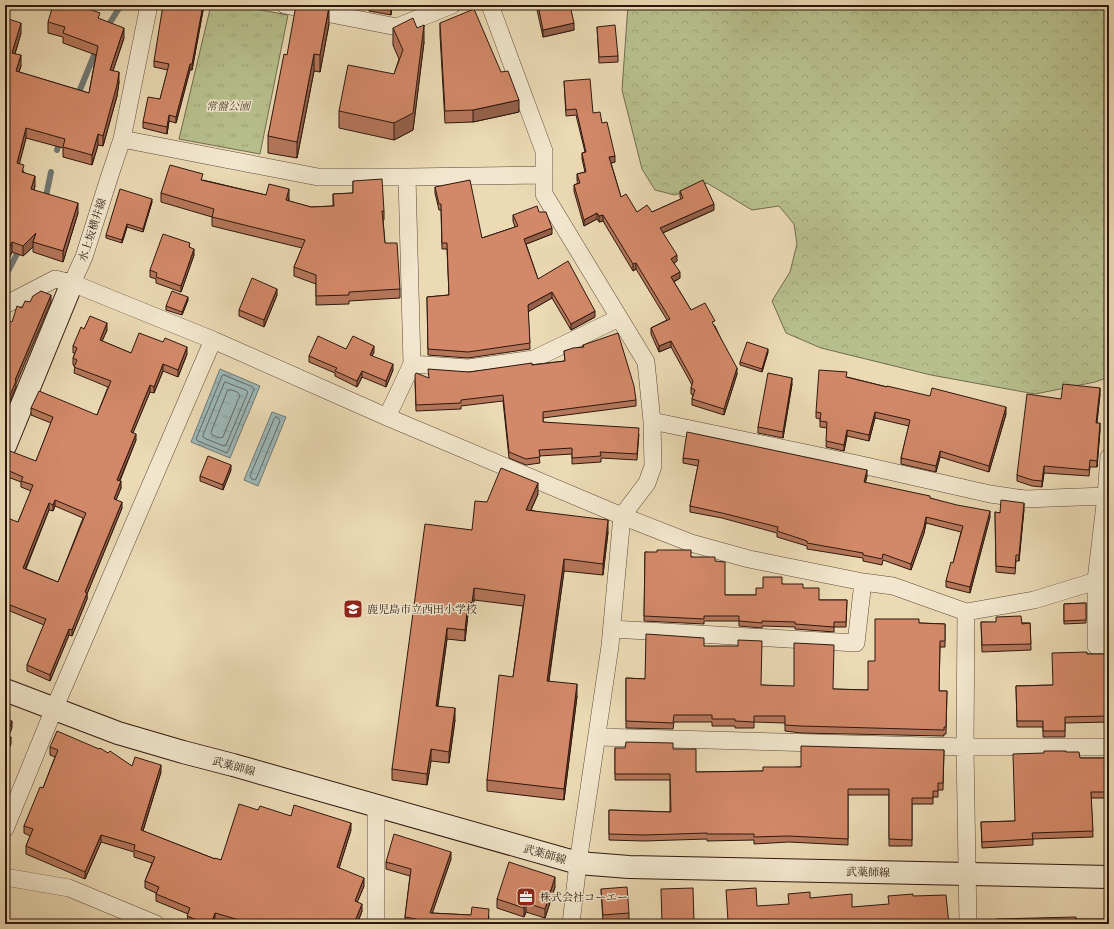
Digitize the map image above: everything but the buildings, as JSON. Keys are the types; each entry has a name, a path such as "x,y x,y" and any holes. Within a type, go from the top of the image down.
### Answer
{"street":[{"name":"水上坂横井線","path":"5,446 84,257 108,178 122,139 149,5"},
{"path":"285,5 397,27 452,5"},
{"path":"490,5 544,151 544,194 646,362 652,421 653,466 647,483 622,516 612,629 578,863 571,924"},
{"path":"122,139 318,177 544,175"},
{"path":"387,417 412,364 407,177"},
{"path":"5,304 55,279 72,284 213,340 387,417 622,516 691,543 749,559 863,582 892,586 966,612 1034,600 1103,579"},
{"path":"412,364 468,368 534,359 619,318"},
{"path":"5,829 54,709 213,340"},
{"path":"652,421 990,494 1025,499 1106,496"},
{"path":"1109,457 1103,579 1096,646 1109,646"},
{"path":"612,629 856,643 863,582"},
{"path":"966,612 965,747 968,924"},
{"name":"武薬師線","path":"5,690 118,733 578,863 629,867 1109,876"},
{"path":"597,737 965,747 1109,747"},
{"path":"376,807 376,924"},
{"path":"5,877 69,888 156,924"}],"green space":[{"name":"常盤公園","path":"211,5 234,5 288,15 260,154 179,139"},
{"path":"628,5 1109,5 1109,377 1095,382 1035,394 931,375 821,348 786,333 772,301 790,272 797,244 794,224 779,206 752,210 707,183 675,195 655,190 642,169 622,90"}],"water":[{"path":"220,369 260,386 230,458 191,442"},
{"path":"272,412 286,417 258,486 244,480"}],"waterway":[{"path":"106,29 121,5"},
{"path":"77,97 97,48"},
{"path":"57,150 60,139"},
{"path":"45,201 51,172"},
{"path":"7,273 20,248"}],"place":[{"name":"鹿児島市立西田小学校","path":"353,609"},
{"name":"株式会社コーエー","path":"526,897"}]}
